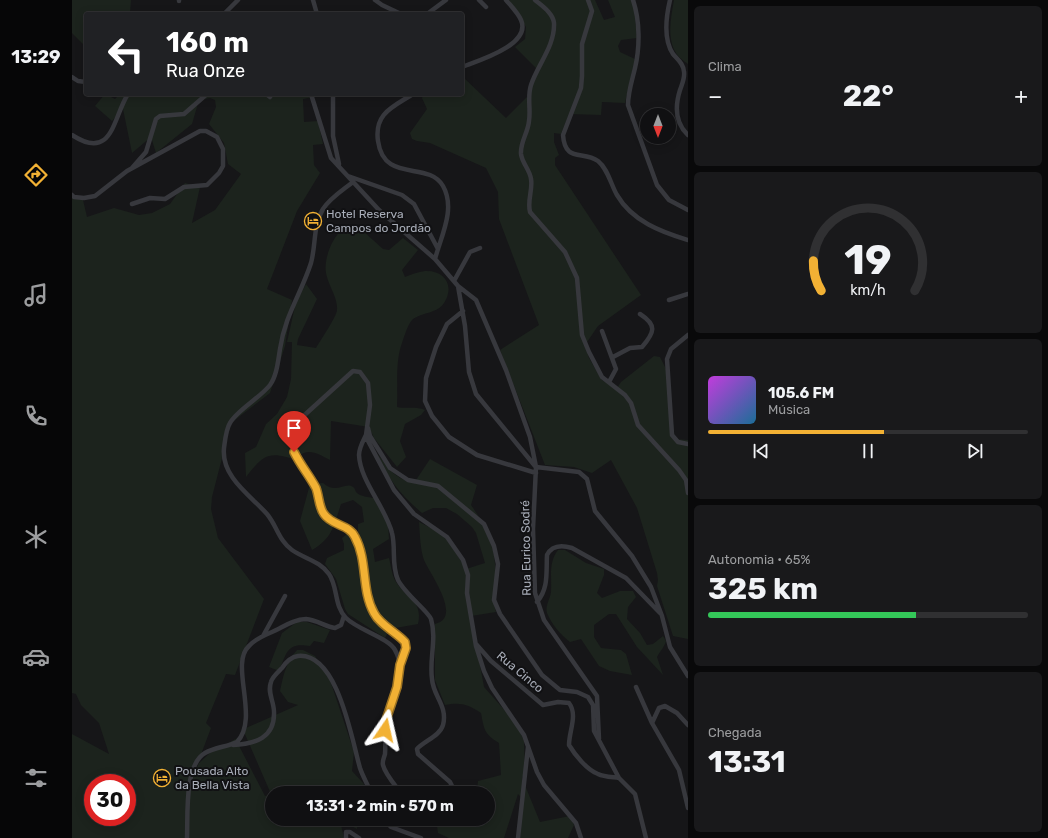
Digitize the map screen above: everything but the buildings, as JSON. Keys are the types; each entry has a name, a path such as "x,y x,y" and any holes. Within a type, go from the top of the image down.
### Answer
{"street":[{"path":"226,12 238,0"},
{"path":"313,0 316,12"},
{"path":"375,0 382,6 396,12"},
{"path":"430,12 446,0"},
{"path":"479,0 486,7"},
{"path":"464,66 505,50 517,39 521,30 522,21 506,0"},
{"path":"535,0 549,12 553,17 554,23 552,43 544,55 531,86 529,122 521,144 521,156 532,181 528,204 530,212 565,252 577,278 582,335 602,377 625,395 630,402 638,425 679,470 686,480 688,493"},
{"path":"588,0 592,12 582,44 582,76 580,88 563,135 567,150 574,154 597,160 603,167 618,197 638,218 662,231 688,240"},
{"path":"633,0 637,16 638,52 628,96 628,105 657,185 670,200 688,210"},
{"path":"670,0 668,9 667,42 682,64 684,72 677,101 676,113 683,130 688,135"},
{"path":"72,77 84,82"},
{"path":"72,135 83,142 93,144 103,140 113,130 123,101 127,96"},
{"path":"127,172 146,152 156,119 160,116 184,114 205,96"},
{"path":"312,96 331,158 379,210 435,259 458,286 466,326 469,372 476,394 536,470"},
{"path":"333,96 333,136 338,164"},
{"path":"410,96 381,117 377,132 379,146 384,158 390,165 434,176 442,185 446,196 448,218 435,259"},
{"path":"72,195 74,197 84,198 95,196 127,172 200,131 206,131 217,137 223,149 223,166 208,185 184,187 165,199 150,198 132,204"},
{"path":"348,176 402,195 414,204 438,249"},
{"path":"353,182 322,210 317,224 310,265 288,315 282,334 274,378 265,391 230,422 224,449 230,471 236,482 252,501 267,514 286,544 293,550 316,562 330,575 338,603 344,616 362,630 390,644 395,650 400,665"},
{"path":"454,281 470,252 480,248"},
{"name":"Rua Eurico Sodré","path":"458,286 476,300 506,370 530,437 536,470 533,529 535,594 537,602 544,620 597,696 599,742 620,778 635,794 646,838"},
{"path":"669,300 688,294"},
{"path":"462,311 447,324 436,347 426,378 425,402 432,416 449,437 477,456 536,470 579,472 587,479 595,511 632,556 651,586 662,616 670,647 688,676"},
{"path":"613,358 630,348 642,346 651,336 651,324 640,314"},
{"path":"602,331 613,358 616,371 609,382"},
{"path":"688,335 671,349 667,359 672,435 678,442 688,444"},
{"path":"396,786 382,762 385,756 387,717 395,694 400,665 406,648 405,642 375,615 368,600 364,568 355,536 350,529 330,520 323,514 315,487 301,467 294,452 293,434 298,421 353,371 360,372 368,383 370,405 368,428 359,456 365,475 391,526 394,539 394,570 408,596 430,617 434,632 432,680 443,707 443,726 439,733 417,749 418,754 450,782 452,786"},
{"path":"368,428 370,436 390,468 408,480 438,486 484,524 494,546 498,564 494,600 500,614 542,675 560,690 577,692 588,697 593,705 594,731 599,742"},
{"path":"366,435 394,490 414,514 447,536 463,560 468,575 467,594 476,644 484,671 515,720 528,745 536,772 544,785 572,818 581,838"},
{"path":"537,602 542,596 546,585 547,555 550,550 555,547 564,546 572,548 626,578 662,616"},
{"path":"262,637 285,596"},
{"path":"187,838 189,788 195,764 207,752 237,742 246,729 243,660 248,646 262,637 300,620 307,619 338,628 341,625 344,616"},
{"name":"Rua Cinco","path":"476,644 491,661 543,705 558,702 569,703 573,708 574,717 569,745 572,751 593,772 599,775 620,778"},
{"path":"228,746 254,743 265,736 272,724 274,712 269,692 272,679 288,660 297,656 305,656 314,660 324,669 336,686 347,715 361,771 368,786"},
{"path":"636,687 652,724 670,752 679,770 688,808"},
{"path":"652,724 659,708 665,706 677,713 688,725"},
{"path":"518,838 528,745"},
{"path":"390,826 421,838"},
{"path":"346,838 346,832 350,832 359,838"}],"shaded area":[{"path":"72,0 131,0 130,12 84,12 84,45 72,33"},
{"path":"509,0 595,0 604,20 615,17 608,0 632,0 634,6 637,38 621,40 618,46 620,52 635,59 625,103 602,102 601,115 569,114 561,134 554,133 554,142 559,155 555,158 555,165 641,295 598,326 585,345 589,358 602,380 617,388 621,382 654,356 660,357 666,369 675,439 688,440 688,639 673,636 657,586 657,573 637,508 611,460 592,473 574,467 545,465 500,350 539,325 499,219 498,192 486,168 430,143 412,139 410,133 427,109 422,98 423,96 464,96 464,78 506,118 527,97 537,69 515,47 525,39 526,27"},
{"path":"674,0 688,0 688,64 675,52 670,35"},
{"path":"103,96 109,96 115,99 118,96 319,96 303,99 304,122 318,121 323,144 313,145 314,165 320,173 297,211 267,289 292,300 285,346 270,393 231,423 212,497 211,509 218,538 264,599 235,675 226,674 206,723 211,728 191,781 199,763 210,753 241,736 237,742 265,796 265,826 341,826 344,838 72,838 72,734 109,754 99,723 81,705 76,694 72,693 72,197 83,200 87,217 114,208 139,215 152,213 170,204 185,183 200,187 192,223 215,210 241,174 228,164 224,143 209,124 216,107 215,100 210,98 199,100 192,124 156,153 151,137 132,153 123,109 112,121 95,106"},
{"path":"343,229 363,231 383,249 389,250 403,238 418,250 402,270 405,277 420,272 432,271 443,276 446,280 448,291 444,303 441,307 412,320 405,334 398,358 397,407 418,408 425,410 421,415 405,424 400,441 406,457 397,467 374,438 369,427 331,421 330,460 314,452 306,452 301,454 297,457 299,461 281,456 268,456 258,463 246,477 245,453 256,447 266,424 277,414 287,397 291,379 292,342 287,342 296,302 306,284 317,299 298,339 297,345 316,348 336,313 337,306 327,277 326,265 331,244"},
{"path":"378,454 393,473 402,479 414,483 430,459 477,485 471,505 484,525 493,548 495,571 494,605 496,612 471,616 484,687 517,724 524,741 525,772 522,778 540,822 570,816 574,825 568,838 520,838 523,799 518,794 504,838 449,838 438,833 437,826 495,826 495,786 478,786 478,781 501,775 499,743 490,737 486,731 481,713 464,704 445,705 435,680 435,624 443,620 446,613 445,605 438,585 424,560 419,522 445,535 466,569 485,563 476,533 472,527 457,514 446,508 433,508 422,513 396,486"},
{"path":"323,483 332,488 347,486 354,487 356,492 360,495 374,498 388,524 389,539 373,549 375,562 389,558 396,582 416,605 419,616 418,624 390,629 385,638 348,614 345,609 336,579 325,564 327,558 344,550 342,538 347,534 358,532 358,524 364,522 362,507 353,500 341,504 329,536 312,550 300,521 310,484"},
{"path":"558,550 565,550 586,563 604,569 604,575 597,593 602,598 620,591 633,591 636,597 628,607 627,619 640,633 647,645 653,644 663,636 666,641 657,657 663,675 637,647 616,614 609,614 594,625 594,637 601,648 621,650 626,654 632,675 610,671 599,666 581,639 570,642 557,629 547,613 547,605 551,592 551,570 553,560"},
{"path":"297,622 307,622 330,630 324,643 314,641 310,646 302,645 292,647 286,654 279,671 269,667 282,633"},
{"path":"297,650 303,650 315,656 330,680 354,752 352,771 364,784 363,786 268,786 244,732 246,728 298,705 288,702 280,691 290,659"}],"place":[{"name":"Hotel Reserva Campos do Jordão","path":"313,221"},
{"name":"Pousada Alto da Bella Vista","path":"162,778"}],"route":[{"path":"294,452 301,467 318,493 323,514 330,520 350,529 355,536 360,548 368,600 375,615 405,642 406,648 400,665 397,687 387,717 385,730"}]}
